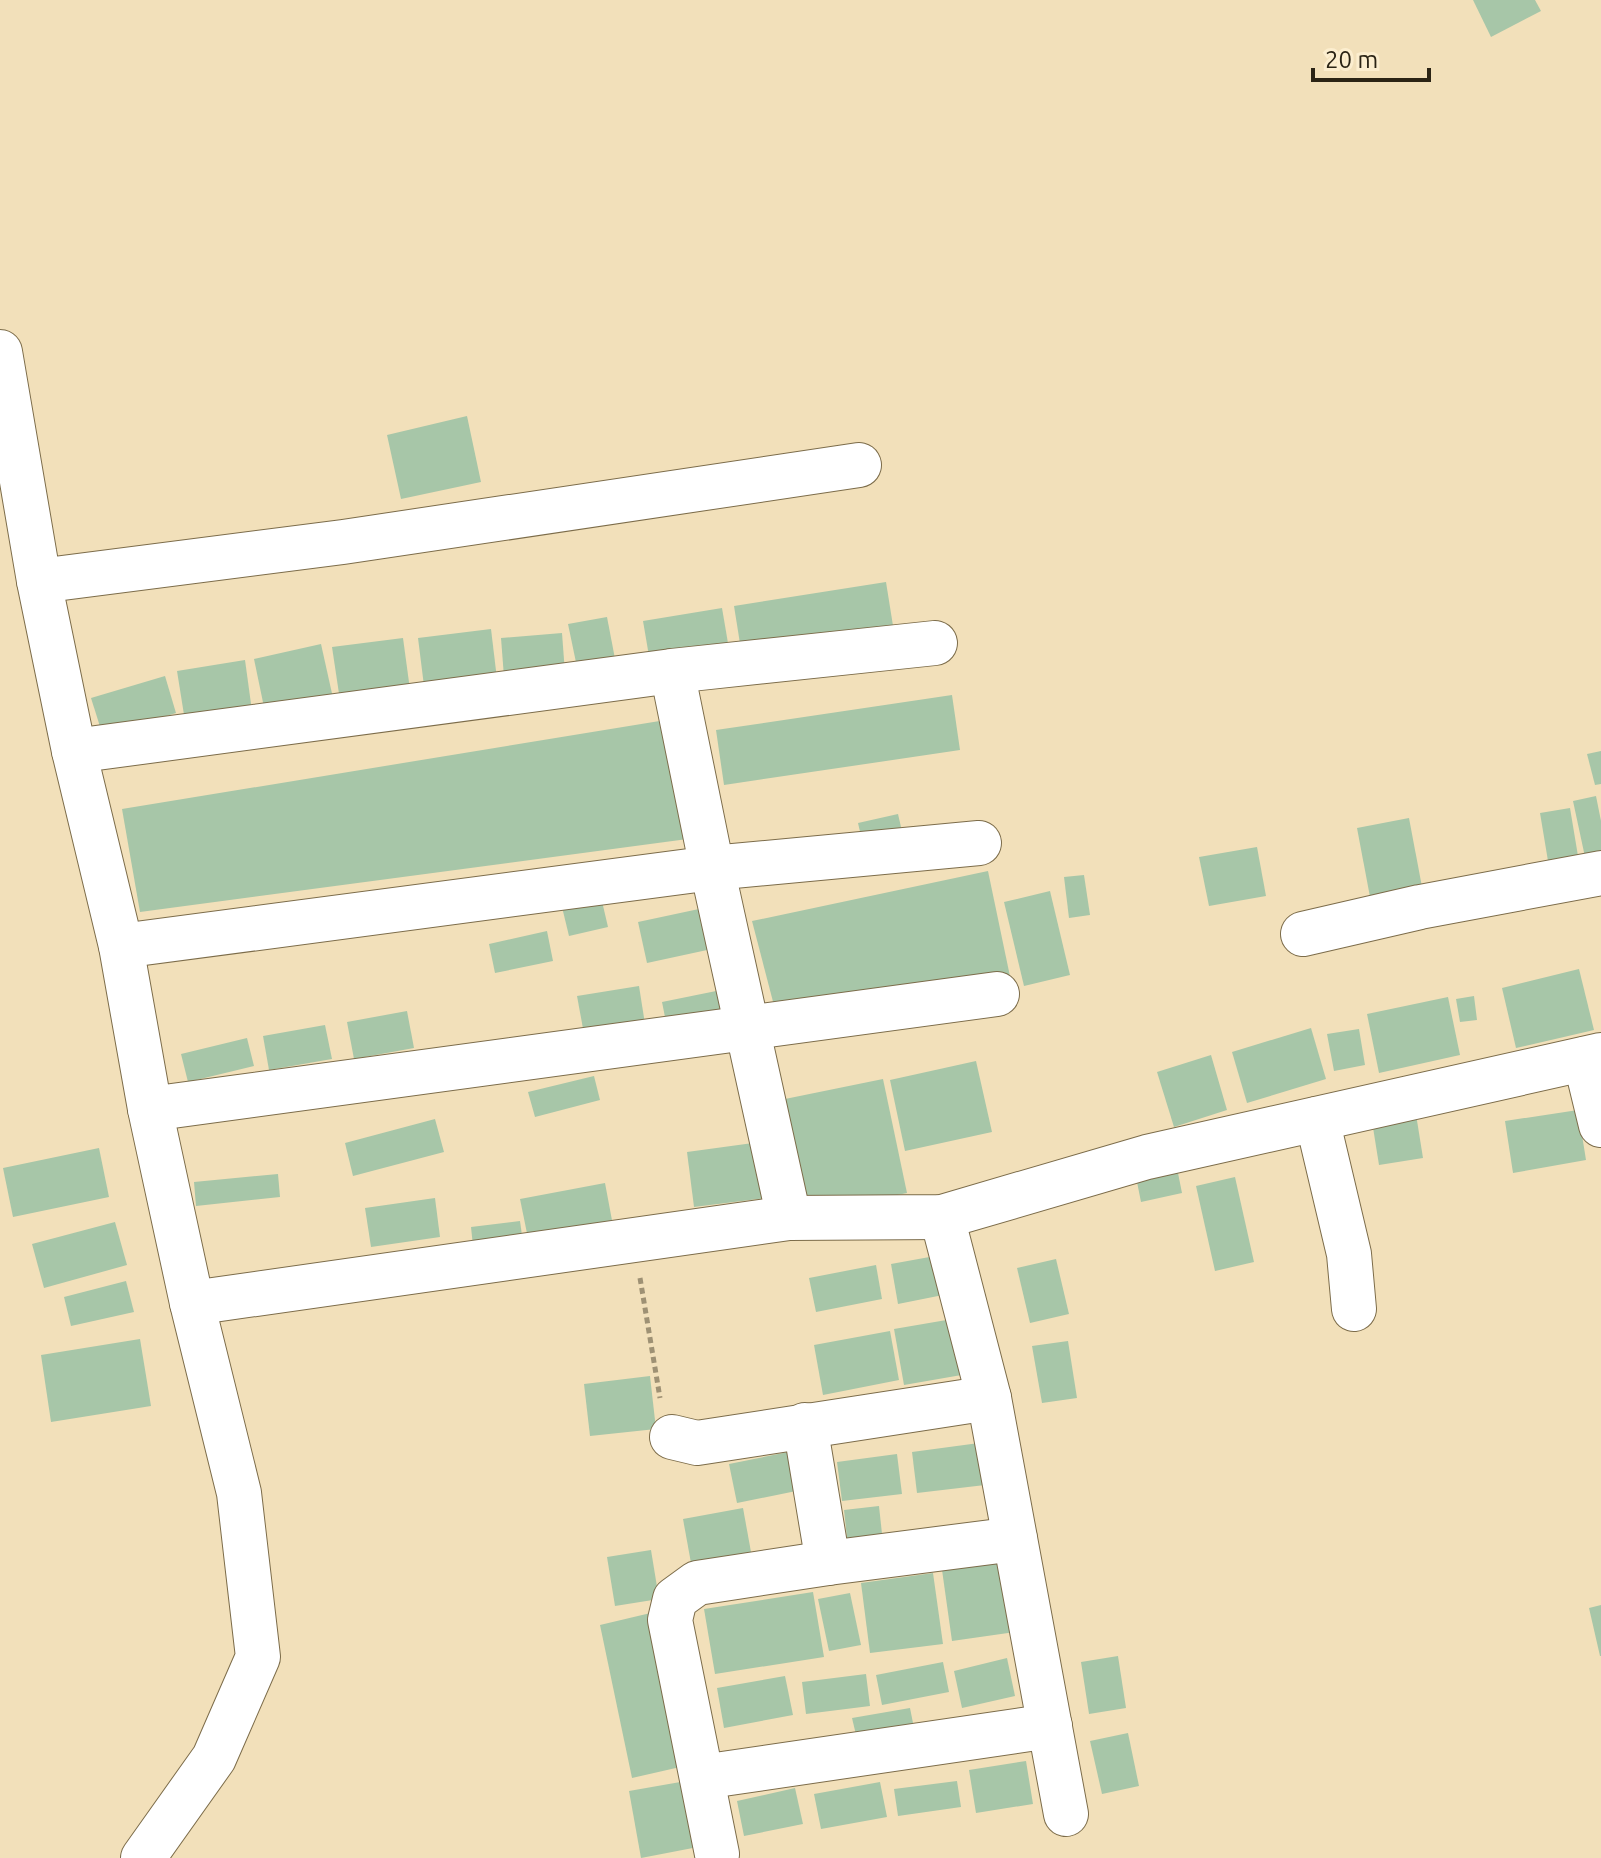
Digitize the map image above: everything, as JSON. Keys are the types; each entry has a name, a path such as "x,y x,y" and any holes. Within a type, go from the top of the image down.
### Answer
{"street":[{"path":"0,352 39,581 74,751 121,946 150,1109 192,1303 239,1493 258,1657 214,1758 143,1858"},
{"path":"39,581 343,542 859,465"},
{"path":"74,751 672,671 935,643"},
{"path":"672,671 789,1218"},
{"path":"121,946 712,868 979,843"},
{"path":"1303,934 1420,907 1601,873"},
{"path":"150,1109 997,994"},
{"path":"192,1303 789,1218 942,1217 1147,1157 1593,1057 1601,1125"},
{"path":"1317,1119 1349,1254 1354,1309"},
{"path":"942,1217 989,1398 1066,1814"},
{"path":"672,1437 697,1443 989,1398"},
{"path":"805,1425 828,1563"},
{"path":"717,1854 670,1620 675,1599 697,1583 1015,1539"},
{"path":"702,1777 1050,1726"}],"path":[{"path":"634,1240 661,1410 672,1437"}],"building":[{"path":"1473,0 1535,0 1541,11 1491,37"},
{"path":"467,416 481,482 401,499 387,435"},
{"path":"886,582 894,632 742,656 734,606"},
{"path":"722,608 729,649 650,662 643,621"},
{"path":"607,617 616,664 578,672 568,624"},
{"path":"491,629 497,679 424,686 418,638"},
{"path":"562,633 565,673 504,677 501,638"},
{"path":"403,638 411,697 341,707 332,647"},
{"path":"321,644 333,698 265,712 254,659"},
{"path":"245,660 252,711 185,721 177,671"},
{"path":"165,676 176,713 103,736 91,698"},
{"path":"952,695 960,750 724,785 716,730"},
{"path":"678,718 695,838 140,912 122,809"},
{"path":"1601,751 1601,784 1595,785 1587,754"},
{"path":"1596,796 1601,821 1601,868 1588,871 1573,801"},
{"path":"1570,808 1580,868 1550,873 1540,813"},
{"path":"898,814 904,840 864,849 858,823"},
{"path":"1409,818 1422,887 1370,897 1357,828"},
{"path":"1257,847 1266,896 1209,906 1199,857"},
{"path":"988,871 1012,986 777,1017 752,921"},
{"path":"1084,875 1090,915 1069,918 1064,877"},
{"path":"1050,891 1070,975 1024,986 1004,902"},
{"path":"601,897 608,927 569,936 562,907"},
{"path":"713,906 721,947 647,963 638,922"},
{"path":"547,931 553,961 495,973 489,944"},
{"path":"1579,969 1594,1030 1516,1048 1502,988"},
{"path":"639,986 645,1024 584,1034 577,996"},
{"path":"726,989 731,1009 666,1022 662,1002"},
{"path":"1474,996 1477,1020 1460,1022 1456,999"},
{"path":"1448,997 1460,1055 1379,1073 1367,1014"},
{"path":"407,1011 414,1048 354,1059 347,1022"},
{"path":"325,1025 332,1059 269,1070 263,1036"},
{"path":"1311,1028 1326,1079 1247,1103 1232,1052"},
{"path":"1359,1029 1365,1065 1334,1071 1327,1034"},
{"path":"247,1038 254,1066 188,1082 181,1054"},
{"path":"1211,1055 1227,1110 1174,1127 1157,1072"},
{"path":"976,1061 992,1132 905,1151 890,1080"},
{"path":"594,1076 600,1100 535,1117 528,1092"},
{"path":"883,1079 907,1193 809,1213 785,1099"},
{"path":"1415,1108 1423,1158 1379,1165 1371,1115"},
{"path":"1578,1110 1586,1160 1513,1173 1505,1121"},
{"path":"435,1119 444,1152 353,1176 345,1143"},
{"path":"767,1141 775,1197 694,1207 687,1152"},
{"path":"99,1148 109,1197 13,1217 3,1168"},
{"path":"1176,1163 1182,1193 1141,1202 1135,1172"},
{"path":"278,1174 280,1197 196,1206 194,1182"},
{"path":"1235,1177 1254,1262 1215,1271 1196,1186"},
{"path":"605,1183 614,1231 530,1248 520,1199"},
{"path":"435,1198 440,1237 371,1247 365,1208"},
{"path":"520,1221 524,1250 474,1256 471,1227"},
{"path":"115,1222 127,1265 44,1288 32,1244"},
{"path":"946,1254 953,1293 898,1304 891,1264"},
{"path":"1056,1259 1069,1314 1030,1323 1017,1268"},
{"path":"876,1265 882,1299 816,1312 809,1278"},
{"path":"126,1281 134,1312 71,1326 64,1297"},
{"path":"964,1317 973,1373 904,1385 894,1329"},
{"path":"890,1331 899,1380 823,1395 814,1345"},
{"path":"140,1339 151,1406 51,1422 41,1355"},
{"path":"1068,1341 1077,1398 1042,1403 1032,1346"},
{"path":"650,1376 656,1429 590,1436 584,1384"},
{"path":"979,1443 985,1485 917,1493 912,1452"},
{"path":"798,1450 806,1489 737,1503 729,1464"},
{"path":"897,1454 902,1494 842,1501 837,1462"},
{"path":"879,1506 883,1543 848,1547 844,1510"},
{"path":"743,1508 753,1563 693,1574 683,1519"},
{"path":"651,1550 659,1599 615,1606 607,1557"},
{"path":"1004,1561 1015,1632 952,1641 942,1570"},
{"path":"933,1573 943,1644 870,1653 861,1583"},
{"path":"813,1592 824,1657 715,1674 704,1609"},
{"path":"850,1593 861,1645 829,1651 818,1599"},
{"path":"1601,1605 1601,1656 1600,1656 1589,1608"},
{"path":"659,1611 689,1765 632,1778 600,1625"},
{"path":"1118,1656 1126,1708 1089,1714 1081,1662"},
{"path":"1007,1658 1015,1696 962,1708 954,1671"},
{"path":"943,1662 949,1692 882,1705 876,1675"},
{"path":"866,1674 870,1706 806,1714 802,1682"},
{"path":"785,1676 793,1715 724,1728 717,1688"},
{"path":"910,1708 914,1728 857,1739 852,1718"},
{"path":"1128,1733 1139,1786 1102,1794 1090,1741"},
{"path":"1026,1761 1033,1804 976,1813 969,1770"},
{"path":"686,1781 698,1847 641,1858 629,1791"},
{"path":"957,1781 961,1807 898,1816 894,1789"},
{"path":"880,1782 887,1817 821,1829 814,1794"},
{"path":"795,1788 803,1824 744,1836 737,1801"}]}
